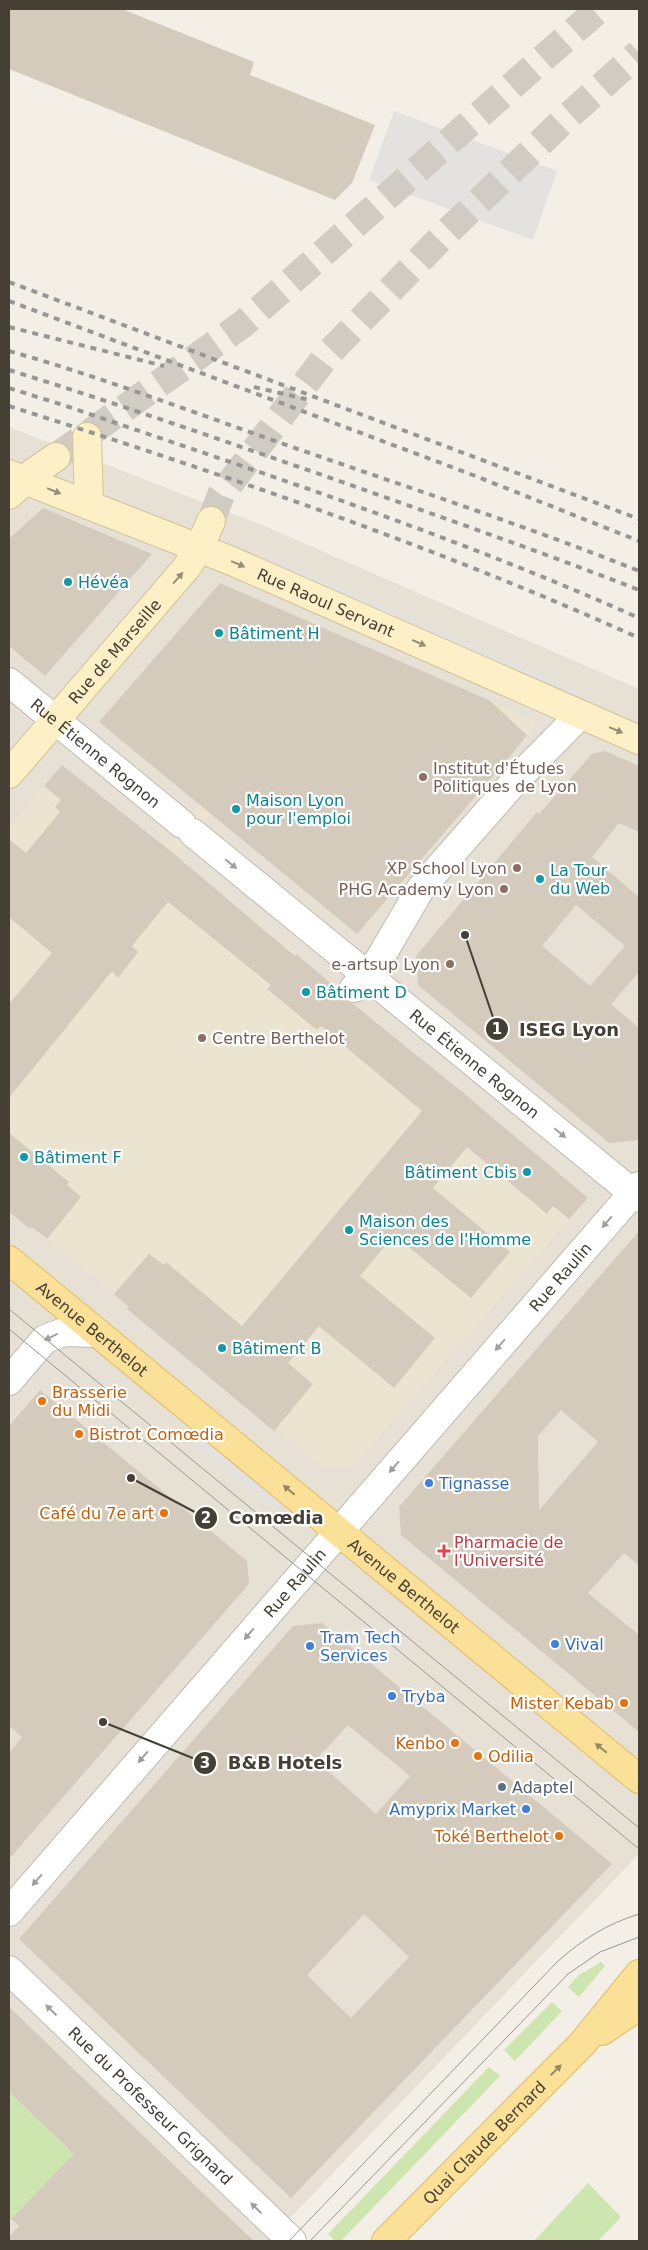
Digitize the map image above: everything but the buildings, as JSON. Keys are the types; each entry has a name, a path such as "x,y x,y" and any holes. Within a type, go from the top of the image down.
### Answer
{"main road":[{"name":"Avenue Berthelot","path":"9,1260 639,1779"},
{"name":"Quai Claude Bernard","path":"386,2241 582,2044 639,1974"},
{"name":"Quai Claude Bernard","path":"582,2044 639,2006"}],"street":[{"path":"87,437 89,505"},
{"path":"14,483 56,457"},
{"name":"Rue Raoul Servant","path":"14,483 89,505 234,562 639,740"},
{"name":"Rue de Marseille","path":"9,774 186,568 199,548 211,521"},
{"name":"Rue Étienne Rognon","path":"9,682 188,829 359,982 637,1192"},
{"path":"359,982 379,960 421,888 515,781 580,715"},
{"name":"Rue Raulin","path":"9,1912 340,1533 376,1488 637,1192"},
{"path":"9,1381 45,1339 64,1332 98,1333"},
{"name":"Rue du Professeur Grignard","path":"9,1970 292,2241"}],"shaded area":[{"path":"394,111 557,171 533,240 369,180"},
{"path":"9,427 262,525 639,689 639,1854 268,2241 9,2241"},
{"path":"280,561 579,692 575,702 276,571"},
{"name":"Centre Berthelot","path":"220,583 538,722 440,838 211,814 175,854 588,1198 353,1466 325,1468 277,1429 275,1431 127,1309 129,1306 33,1227 30,1229 9,1212 9,827 62,765 164,845 199,804 99,722"},
{"path":"198,1434 282,1503 276,1511 192,1441"}],"green space":[{"path":"601,1962 605,1966 579,1997 568,1987 579,1975"},
{"path":"552,2002 562,2011 515,2061 504,2050"},
{"path":"489,2067 500,2076 341,2241 335,2241 328,2234"},
{"path":"9,2092 74,2154 9,2221"},
{"path":"588,2183 621,2217 598,2241 534,2241"}],"tunnel":[{"path":"56,457 243,324 599,9"},
{"path":"211,521 221,495 327,355 443,236 564,120 639,53"}],"tram line":[{"path":"9,1309 639,1828"},
{"path":"9,1329 639,1849"},
{"path":"289,2241 558,1961 596,1933 616,1922 639,1914"},
{"path":"310,2241 568,1974 600,1952 639,1937"}],"railway":[{"path":"9,282 639,519"},
{"path":"9,301 473,475 639,541"},
{"path":"9,327 164,366"},
{"path":"9,351 152,397 511,523 639,571"},
{"path":"9,370 345,483 639,590"},
{"path":"254,387 310,400"},
{"path":"9,388 283,480 427,532 498,559 639,618"},
{"path":"9,406 248,485 406,542 562,604 639,638"}],"place":[{"name":"Hévéa","path":"68,582"},
{"name":"Bâtiment H","path":"219,633"},
{"name":"Institut d'Études Politiques de Lyon","path":"423,777"},
{"name":"Maison Lyon pour l'emploi","path":"236,809"},
{"name":"XP School Lyon","path":"517,868"},
{"name":"La Tour du Web","path":"540,879"},
{"name":"PHG Academy Lyon","path":"504,889"},
{"name":"ISEG Lyon","path":"465,935"},
{"name":"e-artsup Lyon","path":"450,964"},
{"name":"Bâtiment D","path":"306,992"},
{"name":"Centre Berthelot","path":"202,1038"},
{"name":"Bâtiment F","path":"24,1157"},
{"name":"Bâtiment Cbis","path":"527,1172"},
{"name":"Maison des Sciences de l'Homme","path":"349,1230"},
{"name":"Bâtiment B","path":"222,1348"},
{"name":"Brasserie du Midi","path":"42,1401"},
{"name":"Bistrot Comœdia","path":"79,1434"},
{"name":"Comœdia","path":"131,1478"},
{"name":"Tignasse","path":"429,1483"},
{"name":"Café du 7e art","path":"164,1513"},
{"name":"Pharmacie de l'Université","path":"444,1551"},
{"name":"Vival","path":"555,1644"},
{"name":"Tram Tech Services","path":"310,1646"},
{"name":"Tryba","path":"392,1696"},
{"name":"Mister Kebab","path":"624,1703"},
{"name":"B&B Hotels","path":"103,1722"},
{"name":"Kenbo","path":"455,1743"},
{"name":"Odilia","path":"478,1756"},
{"name":"Adaptel","path":"502,1787"},
{"name":"Amyprix Market","path":"526,1809"},
{"name":"Toké Berthelot","path":"559,1836"}]}
